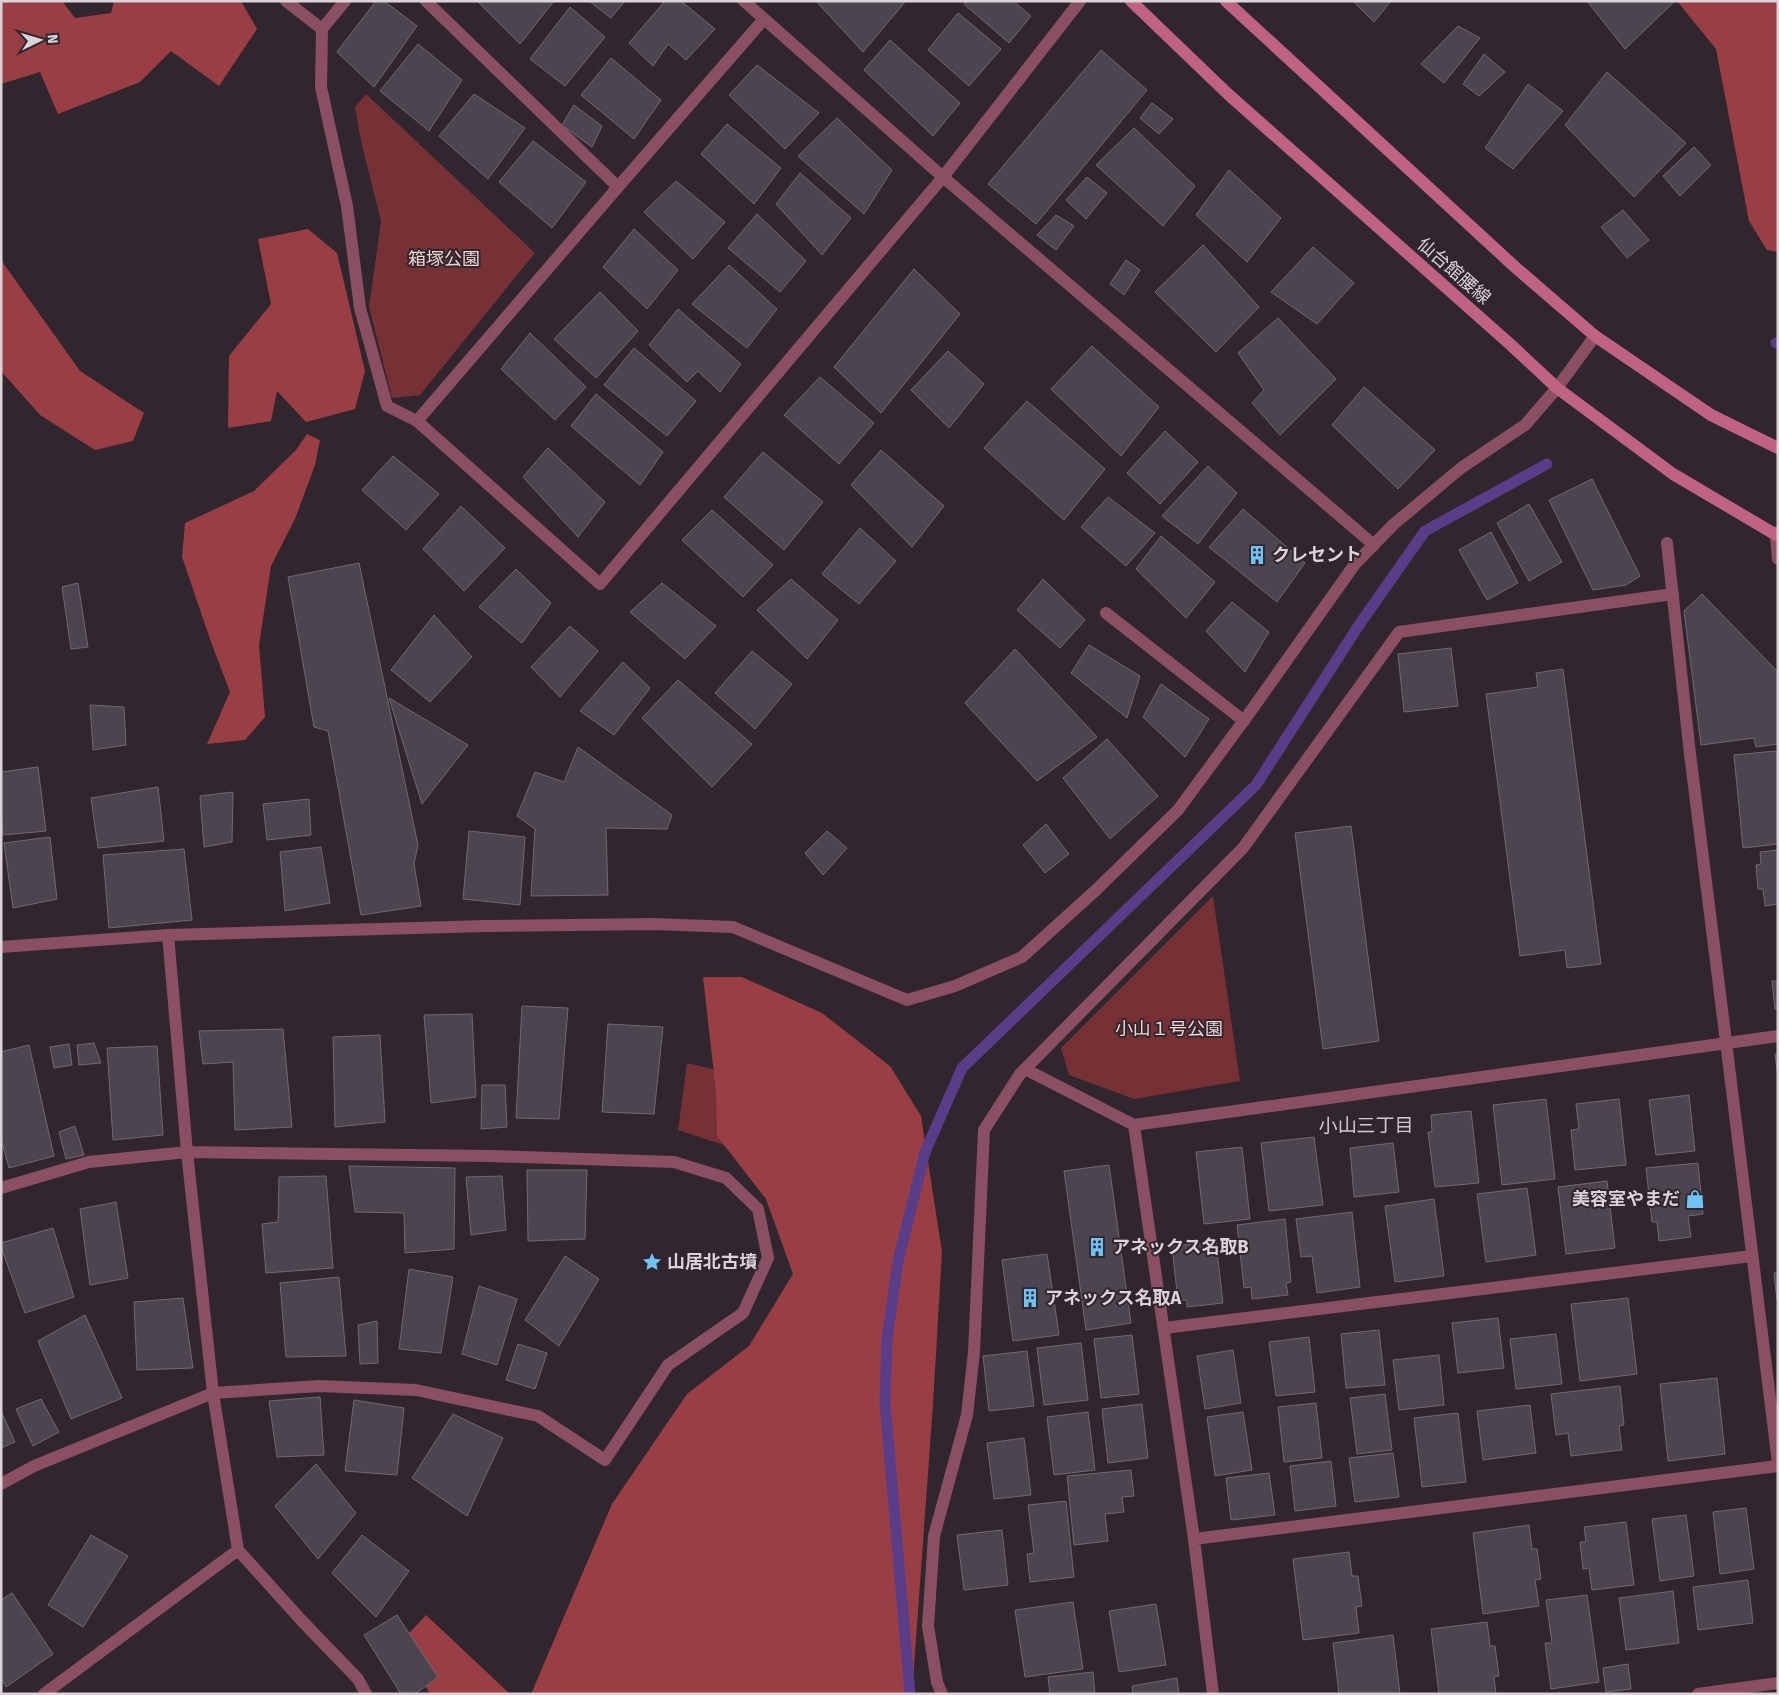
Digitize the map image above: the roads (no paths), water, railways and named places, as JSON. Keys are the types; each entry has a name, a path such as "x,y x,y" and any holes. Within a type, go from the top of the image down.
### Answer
{"main road":[{"name":"仙台館腰線","path":"1131,1 1229,95 1511,344 1556,388 1673,474 1777,534"},
{"path":"1226,1 1508,260 1595,336 1711,415 1778,448"}],"street":[{"path":"286,1 322,29"},
{"path":"345,1 322,29 322,87 347,206 360,308 387,406 417,421 600,584 943,177 1080,1"},
{"path":"426,1 618,187"},
{"path":"744,1 943,177 1374,545"},
{"path":"417,421 764,19"},
{"path":"1,946 168,935 487,926 654,924 733,927 907,1000 955,986 1022,957 1096,890 1178,810 1244,721 1355,564 1394,524 1461,468 1525,425 1595,336"},
{"path":"1777,534 1778,559"},
{"path":"1194,1539 1778,1464 1772,1375 1752,1256 1667,543"},
{"path":"942,1694 928,1626 934,1536 967,1415 974,1352 984,1130 1020,1074 1243,848 1399,632 1673,594"},
{"path":"1106,613 1244,721"},
{"path":"168,935 187,1152 213,1393 238,1550 302,1621 358,1678 366,1694"},
{"path":"1025,1069 1134,1125 1778,1036"},
{"path":"1134,1125 1194,1539 1212,1694"},
{"path":"1,1188 89,1162 187,1152 491,1156 674,1162 726,1178 758,1209 768,1258 743,1313 668,1365 605,1460 538,1416 416,1390 319,1386 213,1393 34,1466 1,1484"},
{"path":"1164,1328 1752,1256"},
{"path":"44,1694 238,1550"},
{"path":"1698,1694 1778,1683"}],"waterway":[{"path":"910,1694 885,1402 887,1339 898,1261 925,1152 962,1068 1256,785 1359,625 1425,531 1547,464"}],"place":[{"name":"クレセント","path":"1257,555"},
{"name":"美容室やまだ","path":"1695,1199"},
{"name":"アネックス名取B","path":"1097,1247"},
{"name":"山居北古墳","path":"652,1262"},
{"name":"アネックス名取A","path":"1030,1298"}],"district":[{"name":"小山三丁目","path":"1366,1125"}],"park label":[{"name":"箱塚公園","path":"444,259"},
{"name":"小山１号公園","path":"1169,1029"}]}
